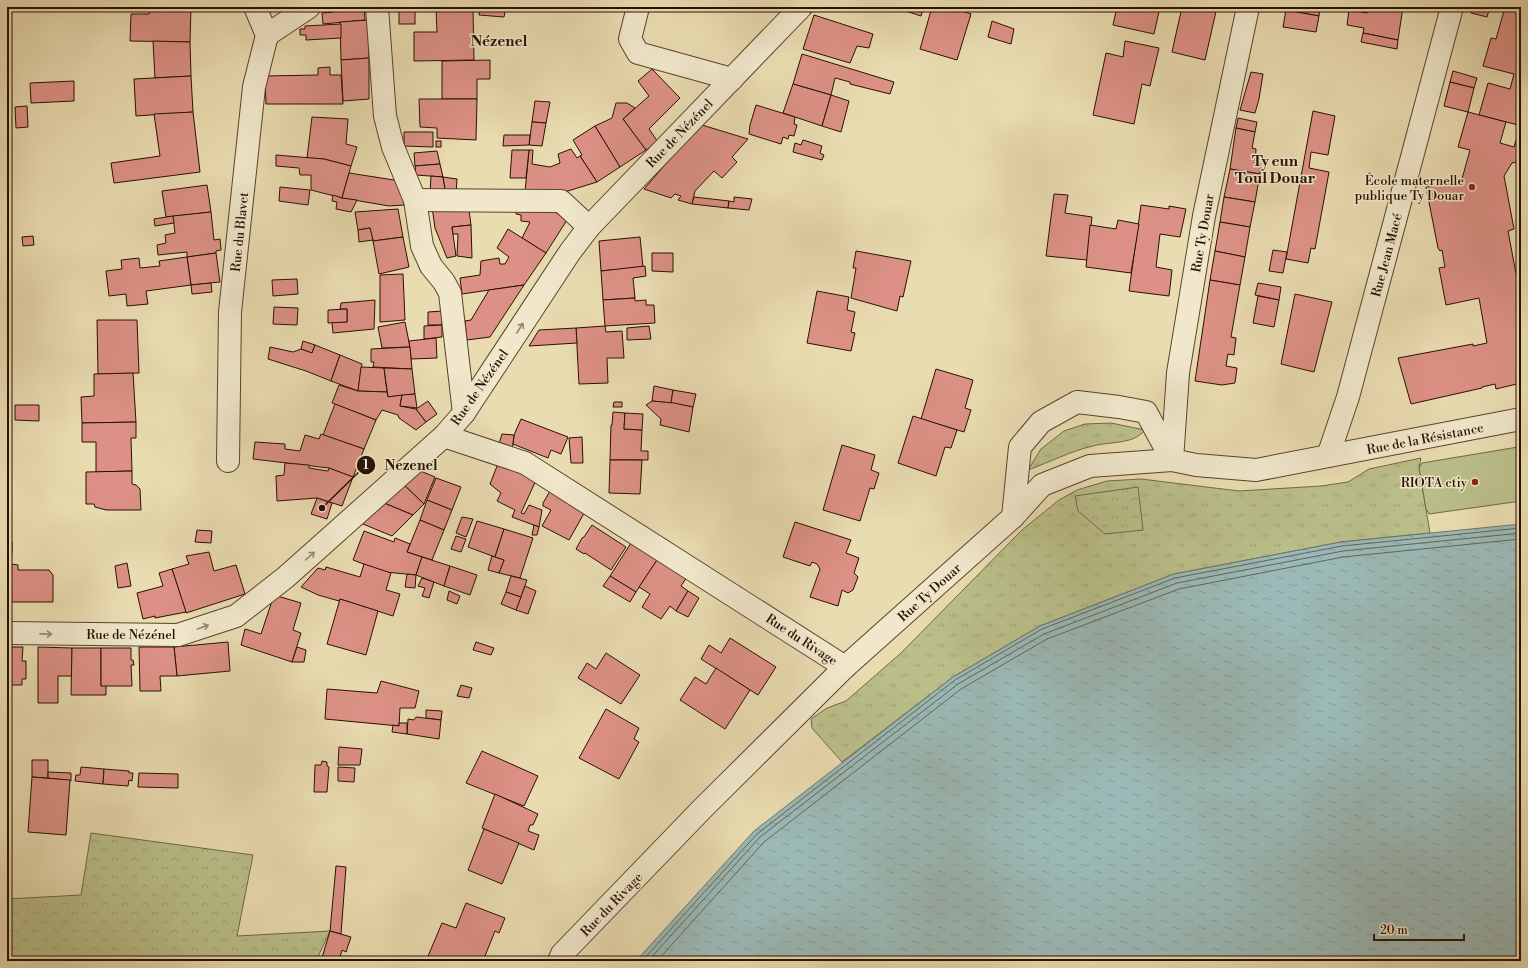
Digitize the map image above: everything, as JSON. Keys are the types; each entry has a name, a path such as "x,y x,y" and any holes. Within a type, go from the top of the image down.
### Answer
{"street":[{"path":"255,7 267,35 309,7"},
{"path":"377,7 385,116 393,147 415,200 422,246 431,266 444,282 450,294 464,413"},
{"path":"638,7 630,39 638,53 732,79"},
{"name":"Rue de Nézénel","path":"7,633 178,636 236,616 286,577 444,436 464,413 566,259 589,227 801,7"},
{"name":"Rue Ty Douar","path":"845,667 1013,517 1042,486 1090,466 1172,460 1179,366 1204,216 1248,7"},
{"name":"Rue Jean Macé","path":"1328,456 1348,398 1452,7"},
{"name":"Rue du Blavet","path":"228,461 230,312 254,86 267,35"},
{"path":"415,200 560,201 589,227"},
{"path":"1013,517 1020,448 1041,422 1077,402 1146,412 1172,460 1256,470 1328,456"},
{"name":"Rue de la Résistance","path":"1328,456 1521,419"},
{"name":"Rue du Rivage","path":"444,436 525,463 845,667 703,808 562,954 559,961"}],"green space":[{"path":"1111,423 1145,430 1134,438 1121,442 1100,444 1085,448 1028,470 1041,449 1064,431 1085,424"},
{"path":"1518,447 1521,471 1521,501 1429,514 1426,509 1419,468 1422,463"},
{"path":"1421,458 1419,468 1430,533 1341,542 1174,574 1040,626 953,677 842,762 812,728 811,719 827,708 846,701 901,653 1022,530 1059,500 1077,490 1107,481 1141,479 1239,491 1321,486 1348,482 1369,469"},
{"path":"1138,487 1143,530 1105,534 1078,511 1075,496"},
{"path":"91,833 253,855 237,936 330,931 316,961 7,961 7,899 81,895"}],"water":[{"path":"1521,524 1521,961 636,961 754,831 953,677 1040,626 1174,574 1341,542"}],"building":[{"path":"149,7 191,7 190,42 130,41 131,14 149,14"},
{"path":"333,7 364,7 365,20 323,24 322,13 334,12"},
{"path":"399,7 415,7 415,24 399,24"},
{"path":"436,7 463,7 473,9 474,60 414,61 414,32 437,32"},
{"path":"480,7 506,7 504,17 479,15"},
{"path":"893,7 924,7 921,16"},
{"path":"932,7 949,7 971,14 957,60 920,49"},
{"path":"1117,7 1160,7 1154,34 1113,25"},
{"path":"1182,7 1217,7 1205,60 1172,52"},
{"path":"1286,7 1320,7 1319,16 1286,10"},
{"path":"1368,7 1403,7 1398,40 1363,33 1364,28 1347,25 1349,10 1367,13"},
{"path":"1472,7 1490,7 1487,17 1471,13"},
{"path":"1505,7 1521,7 1521,116 1518,125 1479,115 1488,83 1510,89 1514,74 1483,66 1491,38 1496,39"},
{"path":"1286,10 1319,16 1316,32 1283,27"},
{"path":"814,15 873,34 869,48 857,46 850,63 803,49"},
{"path":"368,20 369,58 341,60 340,22"},
{"path":"992,21 1014,29 1011,44 988,37"},
{"path":"341,24 341,38 306,40 306,35 300,35 300,29 305,29 305,26"},
{"path":"1363,33 1398,40 1397,49 1361,42"},
{"path":"153,41 190,42 191,76 155,78"},
{"path":"1125,41 1159,48 1150,86 1142,84 1134,124 1093,115 1106,53 1123,57"},
{"path":"802,54 894,82 890,94 850,84 850,82 835,78 831,95 793,84"},
{"path":"369,58 369,99 343,101 341,60"},
{"path":"490,60 490,79 477,79 477,99 442,99 442,61"},
{"path":"330,67 330,75 341,75 343,104 266,104 265,76 318,75 318,68"},
{"path":"652,69 680,98 649,129 658,142 646,150 623,119 649,96 638,81"},
{"path":"1453,71 1477,78 1474,88 1450,82"},
{"path":"1251,72 1263,74 1255,113 1240,110"},
{"path":"191,76 193,112 136,116 134,79"},
{"path":"74,81 74,101 31,103 30,83"},
{"path":"1450,82 1474,88 1468,112 1444,106"},
{"path":"793,84 831,95 822,126 783,113"},
{"path":"831,95 849,101 841,132 822,126"},
{"path":"419,99 477,99 476,140 437,138 437,128 420,127"},
{"path":"535,101 550,102 546,123 532,122"},
{"path":"616,103 627,103 635,108 623,119 646,150 620,167 595,126 612,118"},
{"path":"756,105 795,117 794,124 797,125 794,136 789,135 788,139 783,137 781,144 749,134"},
{"path":"27,106 28,127 16,128 15,107"},
{"path":"1313,111 1335,116 1328,155 1311,152 1309,168 1329,172 1315,249 1311,248 1308,263 1286,259"},
{"path":"193,112 200,172 114,183 111,163 160,156 154,114"},
{"path":"1468,112 1506,122 1500,143 1514,147 1521,126 1521,161 1512,163 1504,176 1514,229 1508,231 1521,300 1521,383 1496,389 1495,384 1411,404 1398,358 1473,344 1473,346 1487,343 1479,298 1446,305 1439,268 1445,267 1442,250 1440,251 1438,248 1426,187 1462,179 1470,150 1458,147"},
{"path":"312,117 348,119 346,144 357,147 351,166 324,159 307,158"},
{"path":"1238,118 1257,122 1255,132 1236,128"},
{"path":"532,122 546,123 542,146 529,145"},
{"path":"702,125 748,139 732,157 737,162 722,178 714,171 695,191 692,204 678,200 681,196 675,194 671,198 644,189 677,151"},
{"path":"595,126 620,167 597,182 580,156 582,155 573,140"},
{"path":"1236,128 1255,132 1252,148 1256,149 1255,163 1261,164 1260,174 1230,169"},
{"path":"404,132 433,132 433,147 404,146"},
{"path":"504,135 530,135 529,145 503,146"},
{"path":"803,140 822,146 820,153 824,155 822,160 793,152 795,143 801,145"},
{"path":"436,141 441,141 441,147 436,147"},
{"path":"571,149 577,158 580,156 597,182 558,194 525,192 529,150 533,150 532,164 550,167 560,163 558,154"},
{"path":"512,150 529,150 526,178 510,178"},
{"path":"437,151 440,164 415,166 414,153"},
{"path":"276,155 324,159 351,166 342,198 311,190 311,175 300,175 299,168 276,166"},
{"path":"440,164 443,177 416,175 415,166"},
{"path":"1230,169 1260,174 1255,202 1224,197"},
{"path":"349,173 394,180 406,186 404,205 389,206 342,198"},
{"path":"431,176 443,177 446,194 430,193"},
{"path":"443,177 457,179 456,194 446,194"},
{"path":"207,185 211,212 166,217 162,191"},
{"path":"280,187 310,190 308,205 279,201"},
{"path":"1054,194 1068,195 1065,213 1092,217 1087,260 1046,256"},
{"path":"333,195 357,200 351,212 336,209 337,202 332,201"},
{"path":"694,197 729,201 728,208 692,204"},
{"path":"734,197 752,199 749,210 728,208 729,201 734,202"},
{"path":"1224,197 1255,202 1250,227 1220,222"},
{"path":"468,203 471,225 452,227 456,256 447,258 435,228 432,207"},
{"path":"1141,205 1169,209 1169,206 1186,209 1180,237 1160,234 1156,267 1172,270 1169,296 1129,291"},
{"path":"517,206 549,208 567,220 546,253 522,238 530,222 521,221 521,215 516,214"},
{"path":"398,209 403,237 373,241 370,228 358,230 355,212"},
{"path":"211,212 214,240 220,239 221,250 216,251 216,253 187,257 187,252 158,255 157,245 166,243 165,235 175,233 173,216"},
{"path":"173,216 174,223 155,226 154,219"},
{"path":"1118,220 1139,224 1131,273 1086,267 1090,225 1116,229"},
{"path":"1220,222 1250,227 1245,257 1215,251"},
{"path":"471,225 472,258 457,256 458,234 453,234 452,227"},
{"path":"370,228 373,240 359,242 358,230"},
{"path":"508,229 546,253 524,285 462,294 460,278 480,275 481,261 499,258 500,264 505,264 509,257 497,248"},
{"path":"33,236 34,245 23,246 22,237"},
{"path":"403,237 409,267 379,274 373,241"},
{"path":"640,237 643,267 601,271 599,241"},
{"path":"1273,250 1287,252 1283,273 1269,271"},
{"path":"856,251 911,261 903,297 900,296 897,311 851,298 856,268 853,268"},
{"path":"1215,251 1245,257 1240,285 1210,280"},
{"path":"216,253 220,282 191,285 187,257"},
{"path":"652,253 673,253 673,272 652,271"},
{"path":"187,257 191,285 146,291 148,304 127,306 126,294 109,296 106,271 122,269 121,260 139,258 140,268 160,266 159,261"},
{"path":"645,266 646,276 633,278 635,298 603,300 601,271"},
{"path":"403,274 405,320 380,322 380,275"},
{"path":"297,279 298,294 273,296 272,280"},
{"path":"1210,280 1240,285 1231,337 1236,338 1234,355 1228,354 1226,366 1237,368 1235,383 1222,385 1195,381"},
{"path":"211,283 212,292 192,294 191,285"},
{"path":"1258,283 1281,287 1279,300 1255,295"},
{"path":"524,285 490,337 467,340 465,321 471,320 489,290"},
{"path":"817,291 849,297 847,310 855,312 851,332 855,333 851,351 807,343"},
{"path":"1295,294 1332,302 1314,372 1281,364"},
{"path":"1258,296 1279,300 1274,327 1253,323"},
{"path":"635,298 635,301 646,300 646,305 654,305 655,323 605,326 603,300"},
{"path":"375,300 374,329 333,333 332,322 347,322 347,309 340,309 341,303"},
{"path":"274,307 298,308 297,325 273,324"},
{"path":"347,309 347,322 328,323 328,310"},
{"path":"443,311 442,325 428,325 428,312"},
{"path":"97,320 137,320 139,373 98,374"},
{"path":"405,322 410,347 382,348 378,327"},
{"path":"442,325 442,337 424,339 424,326"},
{"path":"605,326 606,332 622,331 624,358 607,358 608,383 579,384 576,328"},
{"path":"649,326 651,339 627,340 627,328"},
{"path":"576,328 577,343 529,346 539,330"},
{"path":"436,338 437,358 411,359 409,341"},
{"path":"303,341 315,345 312,353 301,349"},
{"path":"315,345 340,355 331,381 268,359 270,347 293,352 301,349 312,353"},
{"path":"410,347 412,369 373,367 374,362 371,362 371,349"},
{"path":"340,355 362,364 358,391 331,381"},
{"path":"361,367 384,368 387,392 358,391"},
{"path":"384,368 412,369 415,394 388,397"},
{"path":"936,369 973,380 965,408 971,410 964,432 921,419"},
{"path":"133,373 136,422 82,423 81,397 94,396 94,374"},
{"path":"339,385 358,391 387,392 388,397 402,395 400,406 416,409 426,422 416,430 399,418 398,415 382,410 376,420 332,403"},
{"path":"654,386 673,390 671,403 652,401"},
{"path":"673,390 696,394 693,407 671,403"},
{"path":"415,394 417,408 400,406 402,395"},
{"path":"428,401 437,414 426,422 416,409"},
{"path":"652,401 674,403 693,407 689,432 660,425 661,419 646,405"},
{"path":"614,402 622,402 622,407 613,407"},
{"path":"335,404 376,420 364,449 323,435"},
{"path":"15,405 39,405 39,421 15,420"},
{"path":"613,412 625,413 624,429 642,430 641,451 648,451 648,460 610,460"},
{"path":"625,413 643,414 642,430 624,429"},
{"path":"913,416 957,430 951,448 945,447 936,476 898,463"},
{"path":"521,419 568,437 561,454 551,450 548,458 513,444 514,435"},
{"path":"136,422 136,438 131,438 132,471 96,472 96,442 82,442 82,423"},
{"path":"321,434 364,449 353,477 329,468 253,459 255,442 285,444 285,449 300,451 305,435 319,439"},
{"path":"502,434 514,435 512,451 498,447"},
{"path":"582,437 583,463 571,463 569,438"},
{"path":"842,445 875,455 871,470 879,473 874,489 870,488 860,521 823,510"},
{"path":"610,460 642,460 640,494 609,493"},
{"path":"499,461 537,478 521,513 524,514 529,505 542,510 539,527 512,517 515,510 497,501 501,493 490,484"},
{"path":"285,463 309,465 309,468 328,471 329,468 353,477 342,506 317,498 277,501 276,476 284,475"},
{"path":"418,470 435,477 424,504 403,484"},
{"path":"132,471 132,484 136,485 140,489 141,510 106,510 95,507 94,504 86,504 86,472"},
{"path":"436,478 461,487 452,510 427,500"},
{"path":"403,484 424,504 413,515 384,503"},
{"path":"553,486 587,508 569,540 542,526 551,510 543,506 543,503"},
{"path":"317,498 332,503 327,519 311,514"},
{"path":"427,500 452,510 444,530 420,520"},
{"path":"384,503 413,515 392,536 363,524"},
{"path":"462,517 473,519 466,537 456,533"},
{"path":"420,520 444,530 432,560 407,552"},
{"path":"477,521 504,529 495,557 468,547"},
{"path":"795,522 851,540 846,553 859,558 854,573 858,577 853,590 848,593 842,590 838,606 810,597 820,569 817,564 812,562 810,566 783,557"},
{"path":"534,525 539,527 537,535 532,535"},
{"path":"592,525 626,547 611,570 585,553 584,554 576,549"},
{"path":"504,529 533,538 520,578 499,573 504,560 495,557"},
{"path":"197,530 212,531 211,543 195,542"},
{"path":"364,531 394,542 395,538 410,544 407,552 422,557 416,575 385,572 353,560"},
{"path":"456,536 466,539 461,552 451,549"},
{"path":"7,542 12,542 12,549 7,549"},
{"path":"631,543 657,560 636,592 610,576"},
{"path":"7,549 12,549 11,564 18,565 18,570 49,570 53,575 53,602 11,602 11,590 7,590"},
{"path":"209,552 214,571 236,565 245,594 186,613 172,569 189,564 186,556"},
{"path":"492,556 504,560 499,573 488,570"},
{"path":"422,557 450,566 444,586 416,575"},
{"path":"657,560 687,577 681,586 688,591 676,611 670,606 661,619 642,607 650,594 639,587"},
{"path":"127,563 131,586 118,588 115,566"},
{"path":"364,564 391,573 386,590 400,594 393,616 340,599 339,601 318,595 301,587 318,568 325,570 326,567 360,577"},
{"path":"450,566 477,575 470,595 444,586"},
{"path":"172,569 186,612 143,619 137,593 163,586 159,573"},
{"path":"407,574 416,575 415,588 405,587"},
{"path":"511,576 527,580 521,597 506,592"},
{"path":"610,576 636,592 630,602 603,586"},
{"path":"422,578 434,582 429,598 422,596 425,588 418,586"},
{"path":"525,586 536,591 528,614 516,610"},
{"path":"449,591 460,596 457,604 447,600"},
{"path":"688,591 699,598 688,617 676,611"},
{"path":"506,592 521,597 516,610 501,604"},
{"path":"274,595 301,603 293,630 301,633 292,662 241,645 245,629 261,634"},
{"path":"340,599 378,611 366,655 327,644"},
{"path":"730,638 776,667 758,695 701,659 709,645 721,653"},
{"path":"228,642 230,671 177,676 174,647"},
{"path":"476,642 494,648 491,655 473,650"},
{"path":"7,647 23,647 22,661 26,661 26,679 22,679 22,685 7,685"},
{"path":"38,647 72,648 72,676 58,676 58,703 38,703"},
{"path":"139,647 174,647 177,676 160,676 161,691 140,691"},
{"path":"297,647 306,650 304,662 292,662"},
{"path":"72,648 101,648 101,686 106,685 106,695 71,695"},
{"path":"101,648 131,648 131,660 133,660 134,665 131,665 132,686 101,686"},
{"path":"606,653 640,675 621,704 578,678 587,663 596,669"},
{"path":"716,668 750,690 725,729 680,700 695,677 706,684"},
{"path":"381,681 419,691 415,708 400,708 399,726 325,719 327,689 377,693"},
{"path":"461,685 472,688 469,698 457,696"},
{"path":"606,709 639,728 634,739 639,742 619,779 579,758"},
{"path":"426,710 442,711 441,720 426,718"},
{"path":"416,717 441,720 439,739 407,734 408,719 414,720"},
{"path":"399,723 407,723 407,734 392,732 393,725 399,726"},
{"path":"339,747 362,749 360,765 338,765"},
{"path":"482,751 538,776 524,806 466,783"},
{"path":"32,760 48,760 48,778 32,777"},
{"path":"322,761 327,762 327,766 329,767 327,792 314,792 315,765 321,765"},
{"path":"81,767 104,769 103,784 75,781 76,775 80,775"},
{"path":"338,767 355,768 354,782 338,781"},
{"path":"104,769 129,771 129,773 133,773 132,781 129,780 128,786 103,784"},
{"path":"48,772 71,773 71,781 48,778"},
{"path":"139,773 178,774 178,788 138,787"},
{"path":"32,777 70,780 66,835 28,832"},
{"path":"495,794 538,814 533,825 530,825 528,831 539,835 534,850 482,828"},
{"path":"484,829 519,843 502,884 468,870"},
{"path":"336,866 346,867 341,934 330,931"},
{"path":"466,903 505,918 499,933 495,931 483,961 426,961 442,923 456,928"},
{"path":"330,931 351,937 346,952 342,950 339,961 321,961"}],"place":[{"name":"École maternelle publique Ty Douar","path":"1472,187"},
{"name":"RIOTA ctiy","path":"1475,482"},
{"name":"Nezenel","path":"322,508"}],"district":[{"name":"Nézenel","path":"499,41"},
{"name":"Ty eun Toul Douar","path":"1275,170"}]}
